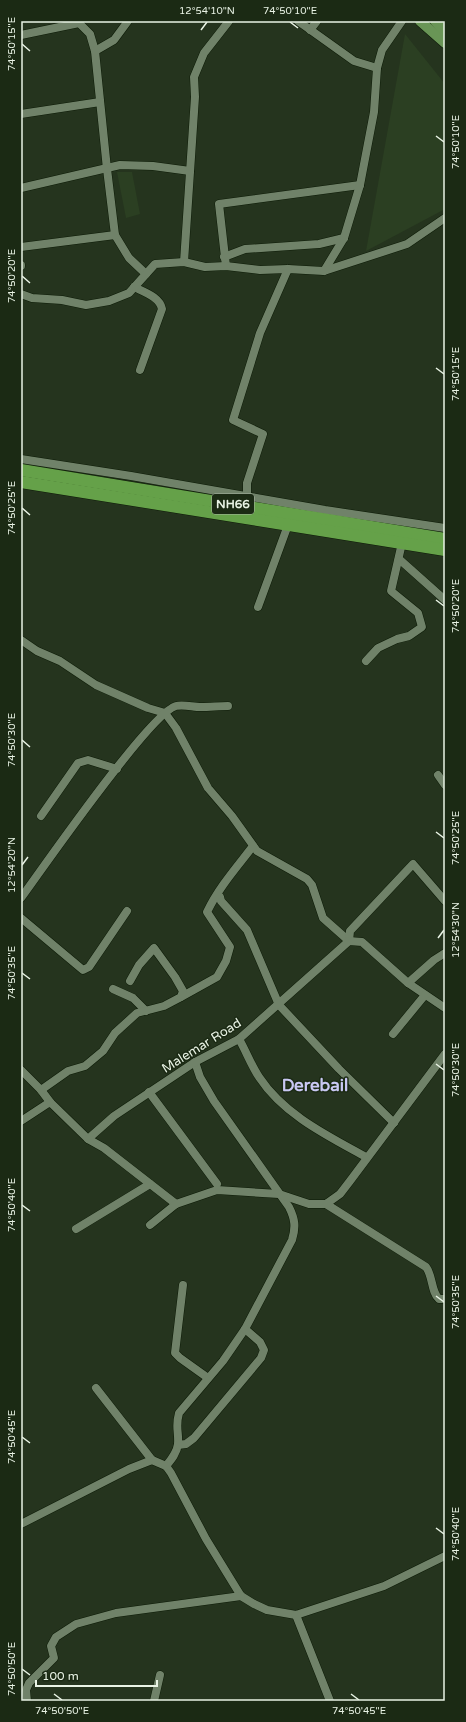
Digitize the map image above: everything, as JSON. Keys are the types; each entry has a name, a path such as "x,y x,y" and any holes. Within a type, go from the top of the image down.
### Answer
{"highway":[{"name":"NH66","path":"21,470 445,539"},
{"name":"NH66","path":"21,482 445,550"}],"main road":[{"path":"420,21 445,43"},
{"path":"435,21 445,32"}],"street":[{"path":"95,51 114,40 128,21"},
{"path":"184,262 195,97 194,77 204,53 229,21"},
{"path":"298,21 354,61 378,68"},
{"path":"310,30 317,21"},
{"path":"324,271 344,238 360,185 374,112 378,68 382,50 400,22"},
{"path":"21,35 79,23 90,34 95,51 115,235 129,258 146,274"},
{"path":"21,114 100,102"},
{"path":"21,188 120,165 153,166 190,171"},
{"path":"226,266 219,204 360,185"},
{"path":"21,294 32,298 62,300 86,305 109,301 129,293 155,264 184,262 205,267 226,266 260,270 288,269 324,271 407,244 445,218"},
{"path":"21,247 115,235"},
{"path":"224,257 245,249 319,244 344,238"},
{"path":"246,496 248,483 263,434 233,420 260,333 288,269"},
{"path":"134,287 155,299 161,305 162,309 140,370"},
{"path":"21,459 326,510 445,528"},
{"path":"258,607 288,525"},
{"path":"366,661 378,648 397,639 409,636 422,627 418,613 391,591 402,543"},
{"path":"399,559 445,600"},
{"path":"21,640 37,651 60,661 96,685 148,708 165,713 176,728 208,788 232,816 257,851 307,878 312,886 323,918 349,941 362,942 408,983 445,1008"},
{"path":"21,898 73,826 117,769 142,737 165,713 176,706 228,706"},
{"path":"41,816 78,763 88,760 117,769"},
{"path":"438,775 445,785"},
{"path":"41,1090 68,1071 85,1066 103,1051 116,1033 136,1013 164,1006 217,977 226,960 230,947 207,912 213,899 253,846"},
{"path":"349,941 350,931 413,864 445,901"},
{"path":"220,897 221,901 247,930 278,1005 339,1069 394,1123"},
{"path":"21,918 83,970 89,967 127,911"},
{"name":"Malemar Road","path":"88,1139 114,1116 149,1092 195,1062 239,1039 349,941"},
{"path":"130,981 139,965 154,948 178,982 183,991 182,997"},
{"path":"408,983 434,960 445,953"},
{"path":"112,989 133,998 146,1011"},
{"path":"393,1034 425,994"},
{"path":"239,1039 258,1076 275,1096 300,1119 366,1157"},
{"path":"326,1204 340,1194 366,1157 394,1123 445,1054"},
{"path":"166,1466 173,1457 178,1445 176,1423 179,1413 223,1361 245,1329 294,1236 295,1219 289,1207 214,1102 200,1077 195,1062"},
{"path":"21,1070 41,1090 50,1102 88,1139 104,1148 176,1204"},
{"path":"149,1092 217,1184"},
{"path":"21,1121 50,1102"},
{"path":"76,1229 150,1184"},
{"path":"150,1225 176,1204 217,1190 279,1194 309,1204 326,1204 426,1267 430,1272 436,1296 439,1299 445,1299"},
{"path":"183,1285 175,1353 208,1378"},
{"path":"178,1445 186,1444 194,1438 261,1358 264,1350 260,1342 245,1329"},
{"path":"96,1388 152,1460 166,1466 206,1539 241,1596 261,1608 296,1615 384,1586 445,1556"},
{"path":"21,1524 128,1469 152,1460"},
{"path":"27,1701 26,1690 29,1683 54,1658 51,1646 56,1637 76,1624 116,1613 241,1596"},
{"path":"296,1615 330,1701"},
{"path":"154,1701 160,1675"}],"shaded area":[{"path":"405,34 445,84 445,209 366,251"},
{"path":"117,172 132,172 140,214 126,218"}],"district":[{"name":"Derebail","path":"315,1085"}]}
